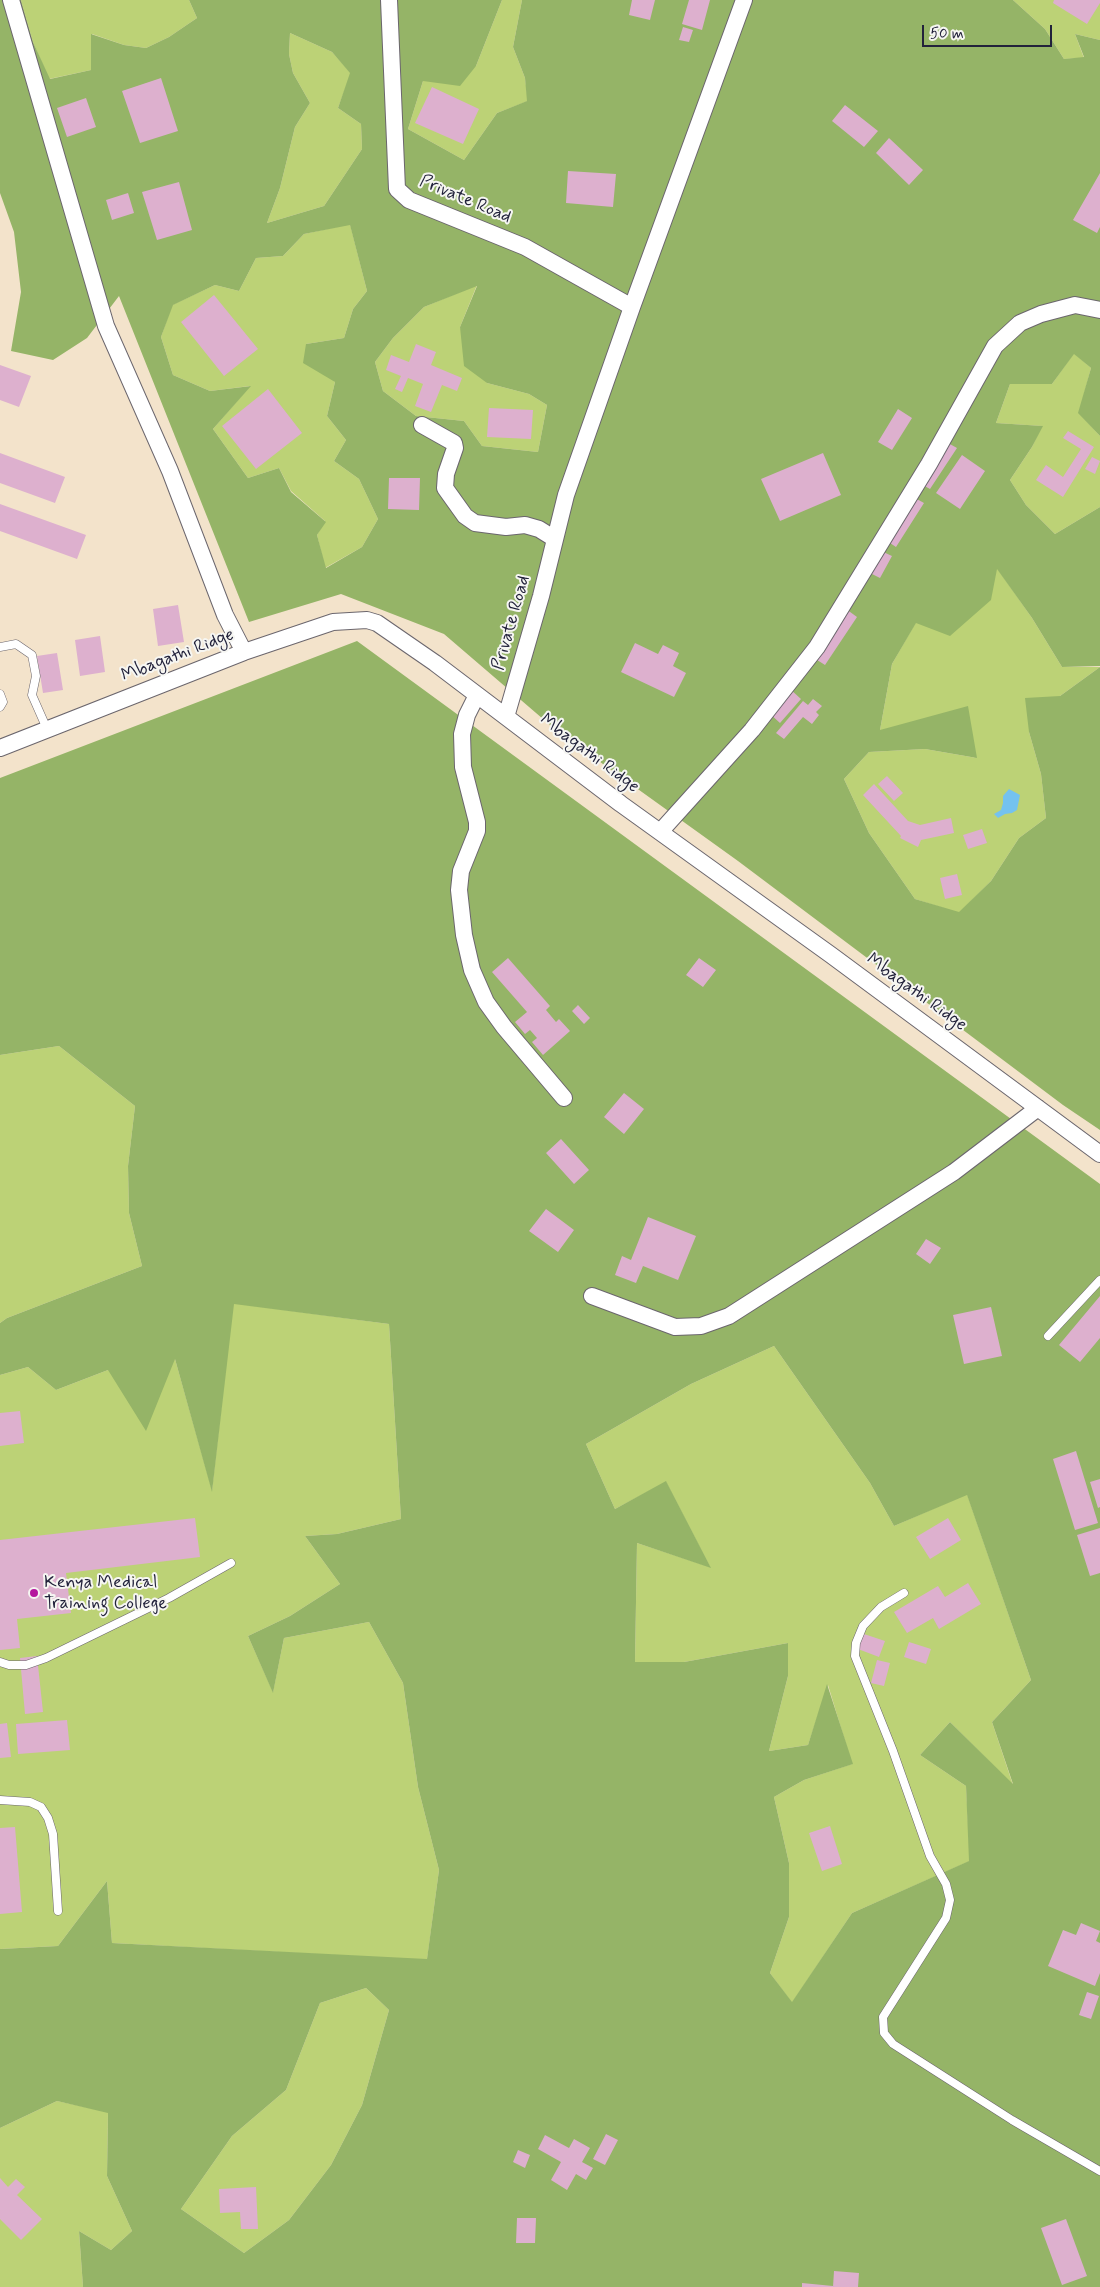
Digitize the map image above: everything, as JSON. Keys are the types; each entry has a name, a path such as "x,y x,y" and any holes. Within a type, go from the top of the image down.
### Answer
{"street":[{"path":"11,0 106,326 170,471 225,615 244,652"},
{"name":"Private Road","path":"389,0 397,189 409,200 525,247 632,307"},
{"name":"Private Road","path":"506,717 541,596 566,495 632,307 744,0"},
{"path":"660,832 752,730 818,647 929,464 995,346 1020,323 1041,314 1075,305 1100,310"},
{"path":"422,425 454,443 455,448 446,474 445,488 465,516 475,523 506,527 525,526 539,529 555,539"},
{"name":"Mbagathi Ridge","path":"0,748 244,652 333,622 368,620 391,631 405,644 435,663 660,832 1100,1154"},
{"path":"477,695 467,714 462,734 463,766 477,822 476,831 461,871 459,890 464,936 472,970 486,1002 504,1027 564,1098"},
{"path":"592,1296 675,1327 701,1326 729,1316 954,1172 1038,1108"}],"lane":[{"path":"0,647 16,644 32,656 36,676 32,695 47,729"},
{"path":"0,694 3,702 0,708"},
{"path":"1048,1336 1100,1280"},
{"path":"0,1662 9,1665 26,1665 46,1658 169,1598 230,1563"},
{"path":"904,1593 881,1607 863,1626 856,1643 855,1656 893,1751 930,1856 946,1884 950,1900 946,1918 883,2017 884,2032 893,2044 1012,2120 1100,2171"},
{"path":"0,1800 30,1802 41,1807 48,1818 53,1834 58,1911"}],"green space":[{"path":"0,0 21,0 33,42 50,79 91,70 91,34 124,45 146,48 169,37 197,18 189,0 502,0 476,66 460,86 423,81 408,129 464,160 497,113 527,101 525,78 513,47 522,0 1013,0 1045,29 1064,59 1084,57 1075,34 1100,40 1100,436 1078,413 1091,368 1074,354 1052,384 1010,384 996,423 1043,426 1032,447 1010,480 1026,505 1055,534 1100,507 1100,666 1062,667 1032,618 997,569 991,600 950,636 916,623 892,664 880,730 968,706 977,758 925,749 869,752 844,779 869,833 915,899 959,912 991,881 1019,838 1046,818 1041,774 1029,732 1025,698 1060,696 1100,667 1100,1130 1063,1105 738,861 557,731 444,634 341,594 249,622 119,296 87,338 53,360 11,351 21,292 14,232 0,193","holes":["290,33 332,52 350,73 338,108 361,124 362,149 324,206 267,223 280,188 295,127 310,103 293,73 289,54","350,225 367,291 353,309 344,338 306,344 303,363 335,382 327,416 346,440 334,461 359,479 378,519 362,547 326,568 317,535 326,522 291,492 279,468 248,478 213,429 251,386 210,391 173,375 161,337 173,305 215,285 239,291 256,258 283,256 304,234","477,286 460,327 464,366 487,383 529,394 547,405 538,452 482,446 464,421 416,416 383,391 375,362 393,338 424,307"]},
{"path":"21,0 189,0 197,18 169,37 146,48 124,45 92,34 91,70 49,79 33,42"},
{"path":"502,0 522,0 513,47 525,78 528,101 497,113 464,160 408,129 423,81 476,66"},
{"path":"1013,0 1100,0 1100,40 1075,34 1084,58 1064,59 1045,29"},
{"path":"290,33 332,52 351,73 338,108 361,124 362,149 324,206 267,223 280,188 295,127 310,103 293,73 289,54"},
{"path":"350,224 367,291 353,309 344,338 306,344 335,382 327,416 346,440 334,461 359,479 378,519 362,547 325,568 317,535 325,521 291,491 279,468 248,478 213,429 250,386 210,391 173,375 161,337 172,305 215,285 239,291 256,258 283,256 304,234"},
{"path":"477,285 460,327 487,383 529,394 547,405 538,452 482,446 464,421 416,416 383,391 375,362 393,338 424,307"},
{"path":"1074,353 1091,368 1079,413 1100,436 1100,507 1055,534 1026,505 1010,480 1032,447 1042,426 996,423 1010,384 1052,384"},
{"path":"997,568 1032,618 1062,667 1100,667 1060,696 1029,732 1041,774 1046,818 1019,838 991,881 959,913 915,899 869,833 844,779 869,752 925,749 977,758 880,730 892,664 916,622"},
{"path":"357,641 1100,1184 1100,2287 83,2287 79,2231 111,2250 132,2231 107,2176 108,2113 57,2101 0,2128 0,1949 58,1946 107,1881 112,1943 427,1959 439,1870 418,1787 403,1683 369,1622 284,1638 273,1693 248,1636 290,1616 340,1584 305,1536 337,1534 401,1519 389,1324 234,1304 212,1492 175,1359 146,1431 108,1370 56,1390 28,1367 0,1375 0,1323 7,1318 142,1266 129,1213 128,1166 135,1106 59,1046 0,1055 0,778","holes":["774,1346 870,1483 894,1526 967,1495 1031,1680 992,1722 1013,1784 950,1722 920,1755 966,1786 969,1861 852,1913 792,2002 770,1973 789,1917 789,1863 774,1797 804,1780 853,1764 827,1684 808,1745 769,1751 788,1676 788,1643 684,1662 635,1662 637,1543 711,1568 666,1481 615,1509 586,1444 691,1384","366,1988 389,2010 362,2105 331,2165 289,2220 244,2253 181,2209 232,2136 286,2090 320,2003"]},
{"path":"59,1046 135,1106 128,1166 129,1213 142,1266 7,1318 0,1323 0,1055"},
{"path":"233,1303 389,1324 401,1519 337,1534 305,1536 340,1584 290,1616 248,1636 273,1692 284,1638 369,1622 403,1683 418,1787 439,1870 427,1960 112,1943 107,1881 58,1946 0,1949 0,1375 28,1367 56,1390 108,1370 175,1359 212,1490"},
{"path":"774,1346 870,1483 894,1526 967,1494 1031,1680 992,1722 1013,1785 950,1722 920,1755 966,1786 970,1861 852,1913 792,2003 770,1973 789,1917 789,1863 774,1797 804,1780 852,1764 828,1685 808,1745 769,1751 788,1676 788,1643 684,1662 635,1662 637,1543 710,1567 666,1482 615,1509 586,1444 691,1384"},
{"path":"366,1988 389,2010 362,2105 331,2165 289,2220 244,2253 181,2209 232,2136 286,2090 320,2003"},
{"path":"57,2101 108,2112 107,2176 132,2231 111,2250 79,2231 83,2287 0,2287 0,2128"}],"water":[{"path":"1009,789 1020,795 1017,810 998,818 994,814 1001,810 1003,796"}],"building":[{"path":"632,0 655,0 650,20 629,15"},
{"path":"689,0 710,0 702,30 682,24"},
{"path":"1054,0 1100,0 1100,3 1087,24 1053,3"},
{"path":"683,27 693,30 689,42 679,40"},
{"path":"161,78 178,131 140,143 122,91"},
{"path":"432,87 479,109 463,144 415,123"},
{"path":"86,98 96,127 67,137 57,108"},
{"path":"845,105 878,131 864,147 832,121"},
{"path":"889,138 923,170 909,185 876,153"},
{"path":"568,171 616,174 613,207 566,203"},
{"path":"1100,173 1100,227 1097,233 1073,220"},
{"path":"179,182 192,230 157,240 142,192"},
{"path":"128,193 134,213 112,220 106,200"},
{"path":"214,295 258,349 224,376 181,322"},
{"path":"416,344 436,352 431,365 462,378 457,391 442,385 431,412 415,406 423,384 408,378 402,392 395,389 401,376 386,370 391,355 409,362"},
{"path":"0,365 31,376 19,407 0,400"},
{"path":"268,389 302,433 256,469 222,426"},
{"path":"489,408 533,410 531,439 487,437"},
{"path":"898,409 912,418 892,450 878,442"},
{"path":"1068,431 1094,447 1063,497 1036,480 1046,465 1063,477 1081,449 1063,438"},
{"path":"948,443 957,448 930,489 921,484"},
{"path":"0,453 65,477 55,503 0,483"},
{"path":"823,453 841,495 780,521 761,479"},
{"path":"962,455 985,471 960,509 936,493"},
{"path":"1092,457 1100,461 1095,474 1085,469"},
{"path":"389,478 420,478 419,510 388,509"},
{"path":"915,498 924,503 896,547 887,541"},
{"path":"0,504 86,535 77,559 0,531"},
{"path":"879,550 892,556 880,578 868,572"},
{"path":"178,605 184,642 158,646 153,609"},
{"path":"846,609 857,617 825,665 814,658"},
{"path":"100,636 105,672 80,676 75,640"},
{"path":"635,643 658,654 663,645 679,653 673,666 686,673 674,697 621,672"},
{"path":"57,653 63,690 43,693 37,656"},
{"path":"790,689 801,699 780,723 769,713"},
{"path":"813,699 822,706 816,712 819,715 812,724 803,717 784,739 776,733 803,701 808,705"},
{"path":"887,776 903,793 894,801 878,784"},
{"path":"874,784 908,821 920,825 951,818 954,833 921,840 918,847 900,838 901,836 863,795"},
{"path":"982,829 987,843 968,849 963,835"},
{"path":"957,874 962,895 945,899 940,878"},
{"path":"508,958 550,1006 546,1010 556,1022 559,1019 570,1031 543,1055 532,1042 537,1038 530,1030 525,1034 515,1022 527,1012 492,972"},
{"path":"699,958 716,970 703,987 686,975"},
{"path":"578,1005 590,1018 584,1024 572,1011"},
{"path":"624,1093 644,1109 624,1134 604,1117"},
{"path":"561,1139 589,1170 574,1184 546,1153"},
{"path":"546,1209 574,1230 558,1252 529,1231"},
{"path":"648,1217 696,1236 678,1280 643,1266 636,1283 615,1275 622,1256 631,1260"},
{"path":"926,1239 941,1248 930,1264 916,1254"},
{"path":"1100,1296 1100,1338 1080,1362 1059,1345"},
{"path":"991,1307 1002,1356 964,1364 953,1315"},
{"path":"20,1411 24,1443 0,1446 0,1413"},
{"path":"1076,1451 1098,1523 1075,1530 1053,1459"},
{"path":"1100,1479 1100,1507 1098,1508 1090,1482"},
{"name":"Kenya Medical Training College","path":"195,1518 200,1557 66,1573 71,1613 17,1619 20,1648 0,1650 0,1540"},
{"path":"948,1518 961,1540 930,1559 916,1537"},
{"path":"1100,1528 1100,1573 1090,1576 1077,1535"},
{"path":"968,1583 981,1604 939,1629 933,1618 907,1633 894,1612 938,1586 945,1597"},
{"path":"864,1634 885,1641 879,1657 858,1649"},
{"path":"909,1642 931,1649 926,1664 904,1657"},
{"path":"37,1656 43,1712 25,1714 20,1658"},
{"path":"877,1660 890,1663 884,1686 871,1683"},
{"path":"67,1720 70,1750 18,1754 16,1724"},
{"path":"7,1723 11,1757 0,1758 0,1724"},
{"path":"830,1826 842,1864 822,1871 809,1833"},
{"path":"15,1827 22,1912 0,1914 0,1828"},
{"path":"1081,1923 1100,1931 1096,1941 1100,1943 1100,1973 1095,1986 1048,1966 1063,1930 1076,1935"},
{"path":"1087,1992 1099,1996 1091,2019 1079,2015"},
{"path":"606,2134 618,2140 605,2165 593,2159"},
{"path":"545,2135 569,2148 574,2139 590,2148 582,2162 593,2168 586,2180 576,2174 567,2190 551,2180 561,2162 538,2149"},
{"path":"518,2150 530,2155 525,2168 513,2162"},
{"path":"0,2178 8,2187 16,2179 25,2187 17,2195 42,2219 21,2240 0,2219"},
{"path":"256,2187 258,2229 241,2229 240,2212 220,2213 219,2189"},
{"path":"517,2218 536,2218 535,2243 516,2243"},
{"path":"1066,2219 1087,2276 1062,2285 1041,2228"},
{"path":"834,2271 859,2273 858,2287 833,2287"},
{"path":"802,2283 833,2286 833,2287 802,2287"}],"place":[{"name":"Kenya Medical Training College","path":"34,1593"}]}
